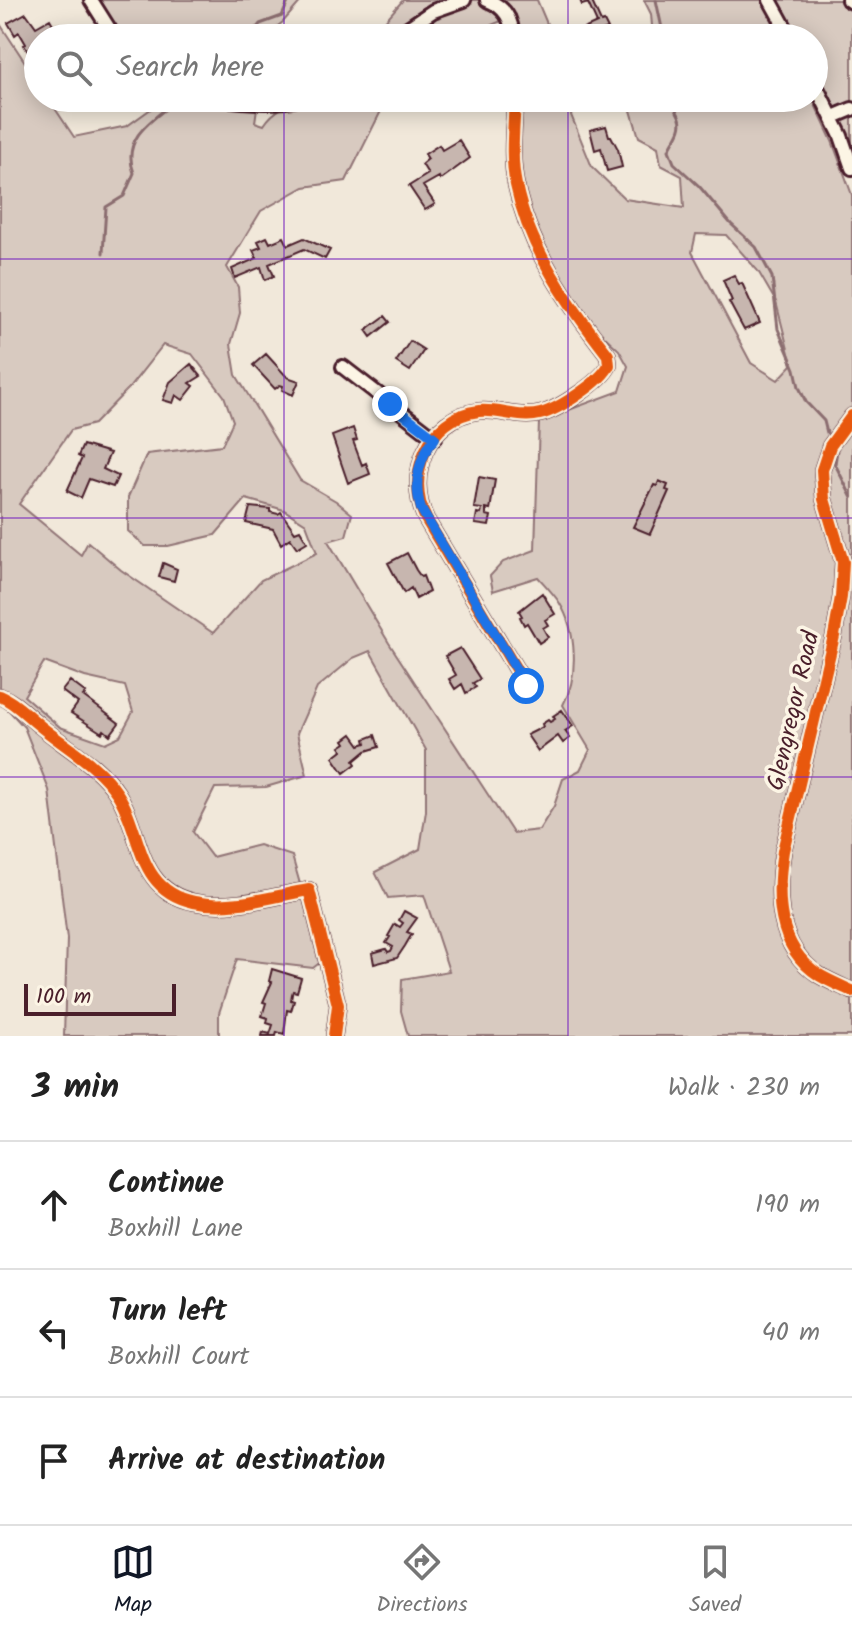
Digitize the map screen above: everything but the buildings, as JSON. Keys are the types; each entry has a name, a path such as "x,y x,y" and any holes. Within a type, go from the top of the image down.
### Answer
{"street":[{"path":"91,0 106,24"},
{"path":"414,24 433,11 464,0"},
{"path":"487,0 497,4 507,14 510,24"},
{"path":"770,0 783,24"},
{"path":"828,108 852,168"},
{"path":"833,117 852,109"},
{"path":"515,112 513,163 524,212 559,288 608,355 609,365 589,386 551,411 534,415 481,411 469,413 444,426 424,451 418,471 417,492 421,509 526,686"},
{"path":"343,367 435,438"},
{"name":"Glengregor Road","path":"852,416 830,446 822,470 824,499 843,562 841,597 778,883 780,919 795,952 817,974 852,991"},
{"path":"0,696 102,775 119,794 150,871 168,893 193,902 224,904 309,890 338,1005 334,1036"}],"shaded area":[{"path":"95,0 302,0 280,24 111,24"},
{"path":"403,0 537,0 547,24 517,24 516,15 494,24 382,24"},
{"path":"644,0 765,0 777,24 652,24"},
{"path":"778,0 852,0 852,163 841,136 843,122 828,94 828,24 791,24"},
{"path":"0,24 24,61 24,112 57,112 74,137 127,126 146,112 256,112 255,122 264,125 277,112 380,112 346,181 304,187 261,211 227,267 238,287 240,313 231,344 236,375 300,480 352,514 346,536 328,541 389,643 513,833 539,830 554,806 563,779 580,770 590,750 563,705 572,681 574,654 569,626 559,602 538,577 493,591 490,576 503,562 535,550 539,421 620,391 628,366 619,350 582,315 538,235 521,186 517,154 520,112 570,112 592,167 625,199 684,208 682,176 661,165 658,147 639,137 632,112 819,112 852,195 852,1036 408,1036 401,1011 402,979 449,971 424,895 388,898 375,872 420,849 426,811 426,750 370,651 353,658 317,688 297,733 307,775 266,787 215,788 193,832 212,857 259,845 292,856 322,961 313,968 237,959 219,1013 219,1036 64,1036 67,939 49,790 24,727 0,704","holes":["696,234 726,235 758,271 776,302 792,365 778,380 751,363 692,252","163,345 192,354 224,396 233,421 222,445 147,454 128,497 128,531 145,546 168,546 215,535 246,499 284,510 306,524 317,553 261,580 213,633 121,570 88,542 81,555 19,504 71,430 94,424 129,388","44,662 85,677 125,686 133,712 120,736 105,743 60,727 24,696"]}],"waterway":[{"path":"260,24 282,16 289,0"},
{"path":"656,0 661,24"},
{"path":"103,253 106,207 124,196 134,173 131,160 136,138 162,112"},
{"path":"677,112 681,122 669,150 674,163 756,247 772,277 778,329 799,387 806,402 824,421 827,433"},
{"path":"837,450 835,464 852,498"}],"cycle path":[{"path":"514,112 513,164 530,232 552,275 608,355 609,365 605,372 568,401 540,414 479,411 446,424 425,451 418,485 426,519 526,686"},
{"path":"852,416 830,446 822,470 824,499 843,562 841,597 783,851 780,885 782,919 794,950 819,975 852,991"},
{"path":"0,696 81,756 109,783 125,808 151,873 175,895 194,902 223,904 309,890 338,1005 334,1036"}],"route":[{"path":"390,404 435,438 424,451 418,471 417,492 421,509 526,686"}]}
